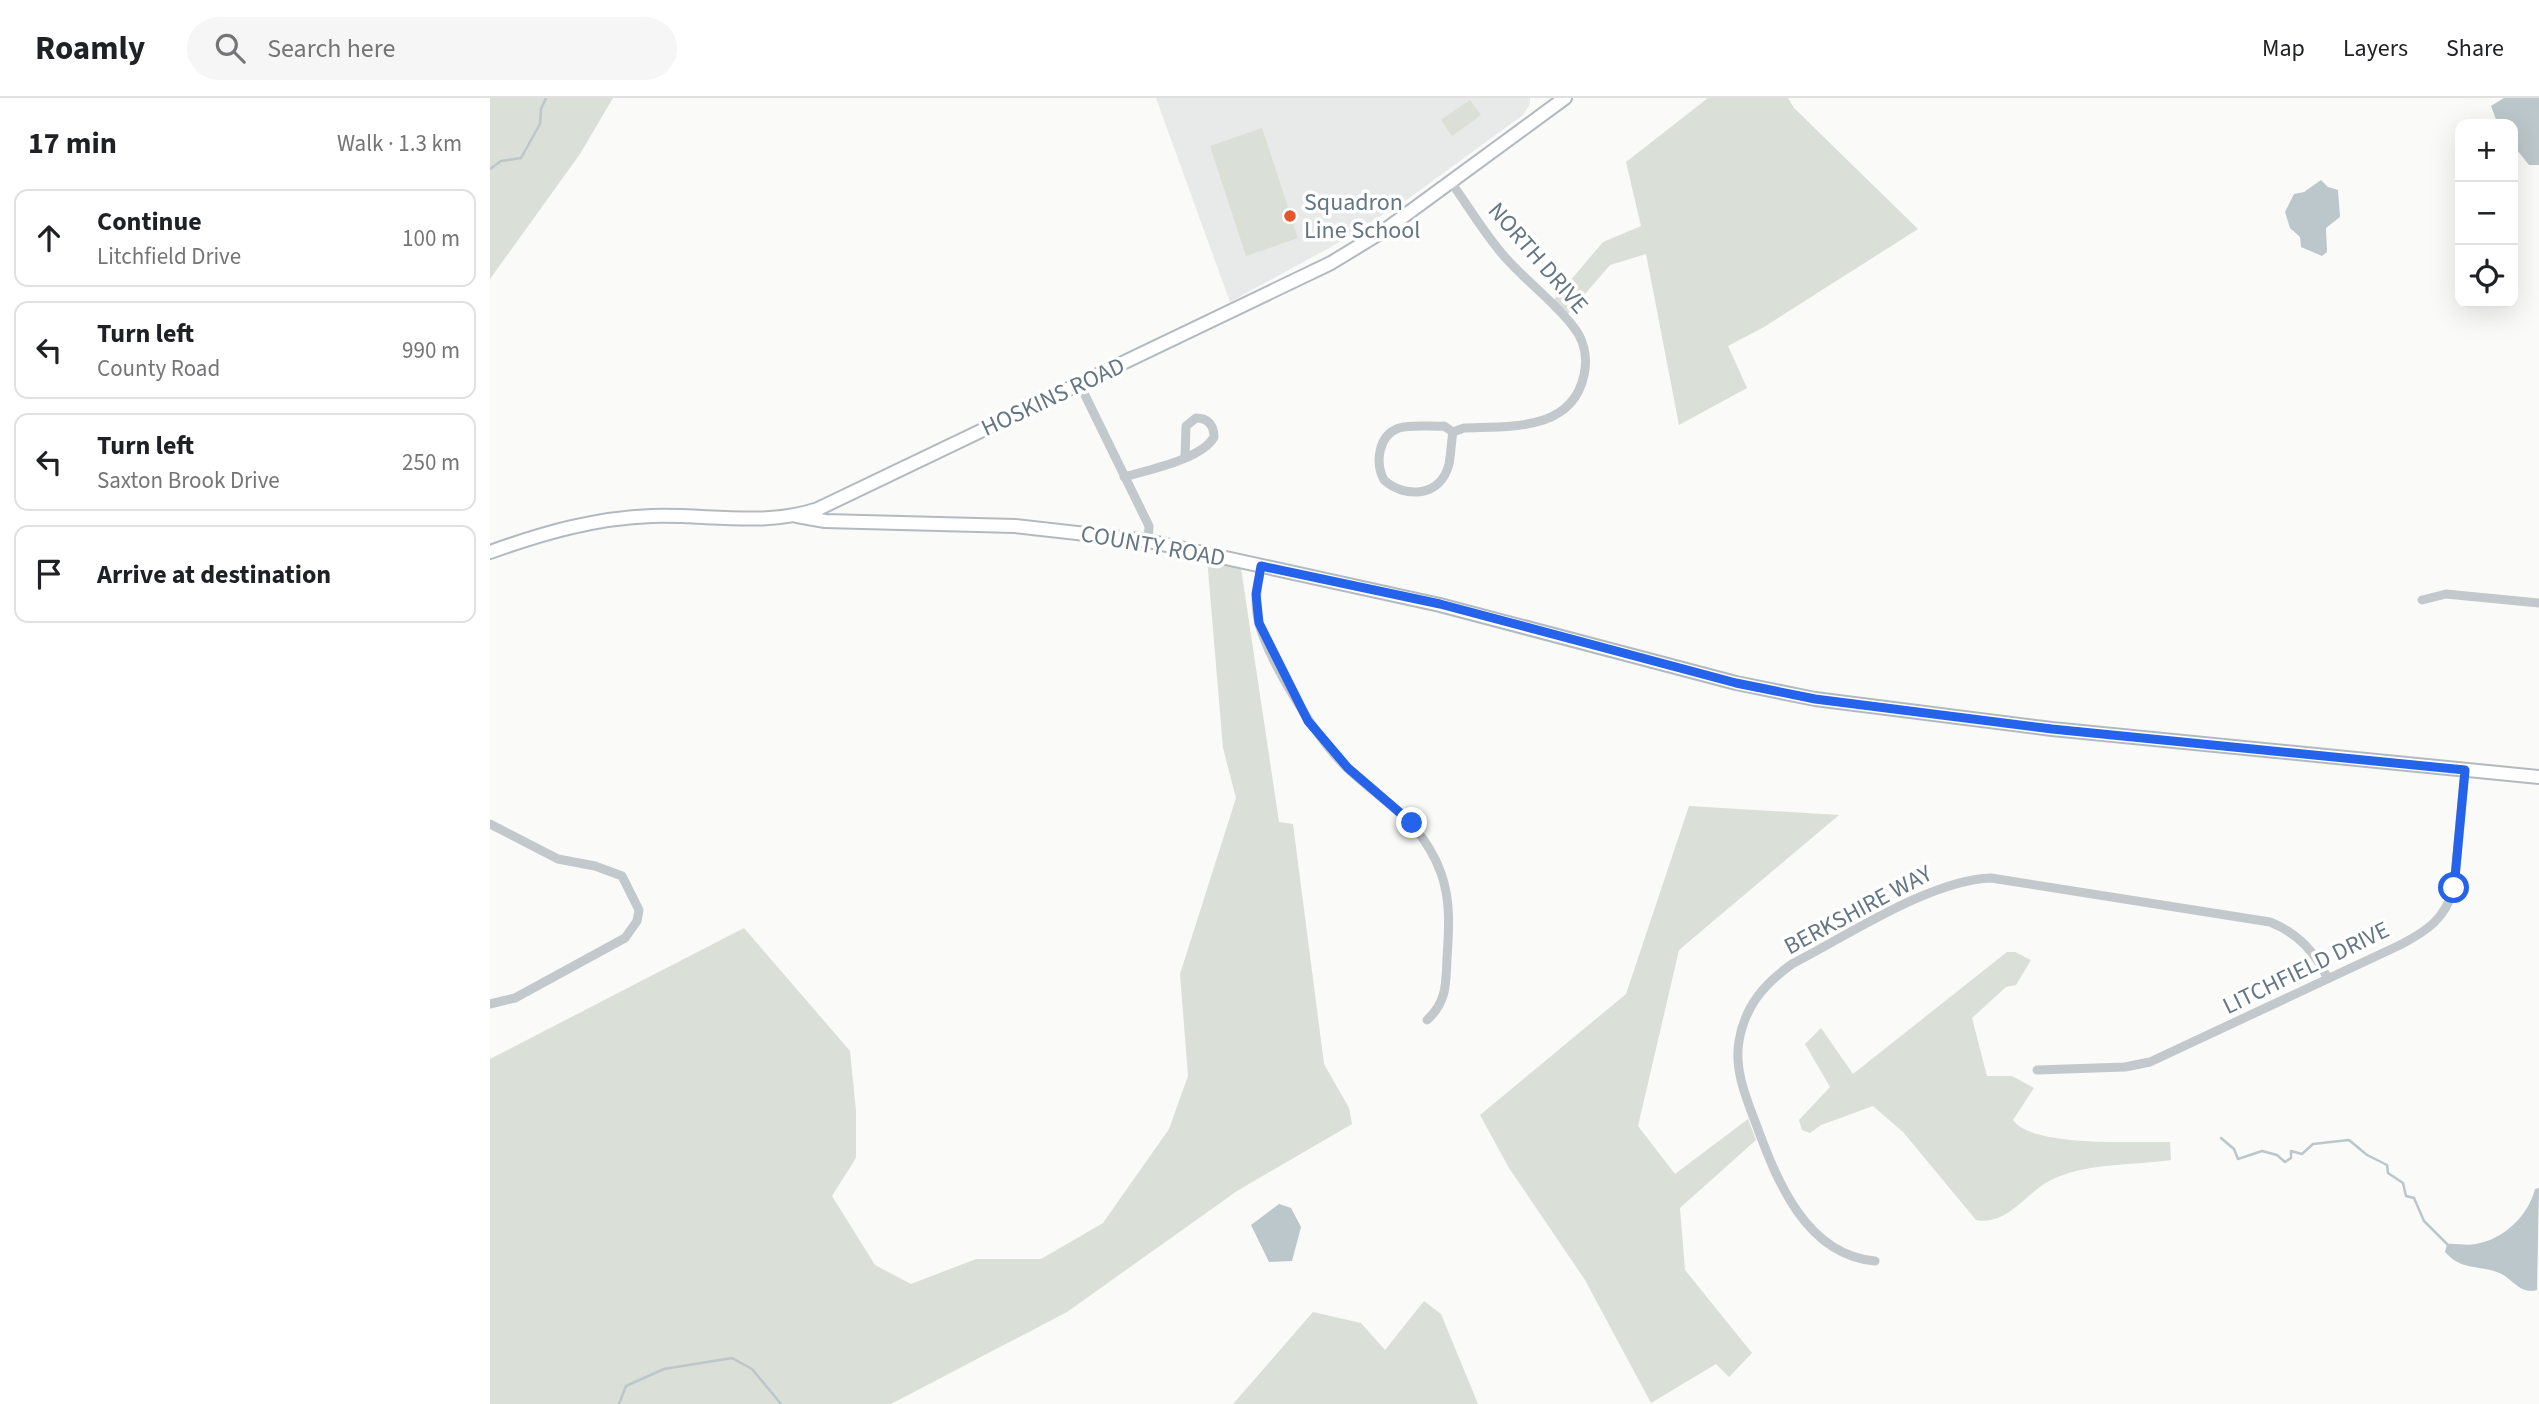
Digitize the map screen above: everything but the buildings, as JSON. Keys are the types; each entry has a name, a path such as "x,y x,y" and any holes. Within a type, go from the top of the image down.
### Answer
{"street":[{"name":"HOSKINS ROAD","path":"490,552 585,522 653,516 797,516 1080,385 1331,263 1385,230 1451,182 1549,102 1565,98"},
{"name":"NORTH DRIVE","path":"1451,182 1504,255 1572,325 1583,342 1586,356 1585,370 1577,393 1560,413 1531,426 1464,428 1453,432"},
{"path":"1080,385 1149,526 1148,541"},
{"path":"1124,477 1185,457 1213,440 1214,430 1208,421 1196,418 1186,426 1185,457"},
{"name":"NORTH DRIVE","path":"1444,426 1453,432 1449,465 1443,477 1433,487 1420,493 1406,494 1384,480 1379,470 1380,450 1387,437 1398,429 1444,426"},
{"name":"COUNTY ROAD","path":"797,516 825,521 1015,526 1148,541 1440,604 1736,683 1815,699 2052,729 2539,777"},
{"path":"1261,566 1256,594 1259,623 1308,721 1348,768 1412,823 1441,873 1450,915 1445,992 1438,1010 1427,1020"},
{"path":"2422,600 2446,594 2539,603"},
{"name":"LITCHFIELD DRIVE","path":"2037,1070 2125,1068 2176,1053 2400,945 2440,919 2454,888 2465,770"},
{"path":"490,824 558,859 595,866 622,876 639,910 637,921 616,946 515,998 490,1003"},
{"name":"BERKSHIRE WAY","path":"1875,1261 1852,1259 1828,1243 1795,1209 1767,1155 1739,1073 1739,1042 1752,1002 1773,978 1792,964 1933,890 1961,881 1991,878 2270,922 2298,937 2319,961 2328,979"}],"shaded area":[{"path":"490,98 613,98 580,154 490,279"},
{"name":"Squadron Line School","path":"1156,98 1530,98 1530,104 1523,115 1408,199 1329,248 1230,302"},
{"path":"1708,98 1788,98 1794,108 1918,229 1764,327 1728,346 1747,388 1679,425 1646,254 1610,265 1566,316 1552,302 1603,242 1641,226 1626,162"},
{"path":"2504,98 2539,98 2539,165 2529,165 2518,151 2518,119 2496,119 2491,106"},
{"path":"1470,100 1481,115 1452,136 1441,120"},
{"path":"1262,128 1298,238 1246,256 1210,146"},
{"path":"2321,180 2328,187 2338,190 2340,217 2326,228 2327,252 2322,256 2301,247 2300,237 2290,228 2285,212 2294,194 2304,192"},
{"path":"1207,558 1241,568 1279,822 1293,824 1324,1064 1349,1108 1352,1124 1237,1191 1067,1312 891,1404 490,1404 490,1059 744,928 850,1051 856,1111 856,1158 832,1196 875,1265 911,1284 976,1259 1041,1259 1103,1223 1169,1129 1188,1076 1180,974 1236,798 1223,748"},
{"path":"1689,806 1839,815 1679,950 1638,1126 1675,1174 1748,1119 1756,1140 1680,1208 1685,1270 1752,1353 1729,1377 1716,1364 1651,1403 1585,1280 1509,1168 1480,1115 1626,994"},
{"path":"2007,952 2015,952 2031,960 2016,985 2006,987 1972,1018 1987,1076 2012,1076 2034,1088 2013,1120 2024,1129 2063,1139 2170,1142 2171,1160 2073,1172 2044,1184 2013,1210 1986,1221 1976,1220 1903,1132 1873,1106 1821,1125 1810,1133 1802,1130 1799,1120 1830,1087 1805,1044 1821,1028 1853,1074"},
{"path":"2539,1188 2537,1290 2525,1290 2497,1272 2457,1262 2445,1252 2447,1244 2476,1244 2505,1232 2521,1217 2535,1189"},
{"path":"1279,1204 1291,1208 1301,1227 1292,1261 1269,1262 1251,1225"},
{"path":"1424,1301 1441,1314 1478,1404 1233,1404 1313,1312 1361,1323 1385,1350"}],"waterway":[{"path":"490,169 501,161 521,158 540,124 541,109 546,98"},
{"path":"2221,1138 2234,1149 2238,1159 2262,1151 2277,1155 2285,1162 2291,1158 2291,1151 2302,1154 2313,1144 2349,1140 2367,1155 2387,1165 2388,1173 2403,1183 2406,1196 2414,1198 2424,1221 2449,1246"},
{"path":"619,1404 626,1386 664,1369 732,1358 752,1369 781,1404"}],"place":[{"name":"Squadron Line School","path":"1290,216"}],"route":[{"path":"1412,823 1348,768 1321,739 1298,704 1259,623 1256,594 1261,566 1440,604 1736,683 1815,699 2052,729 2465,770 2454,888"}]}
